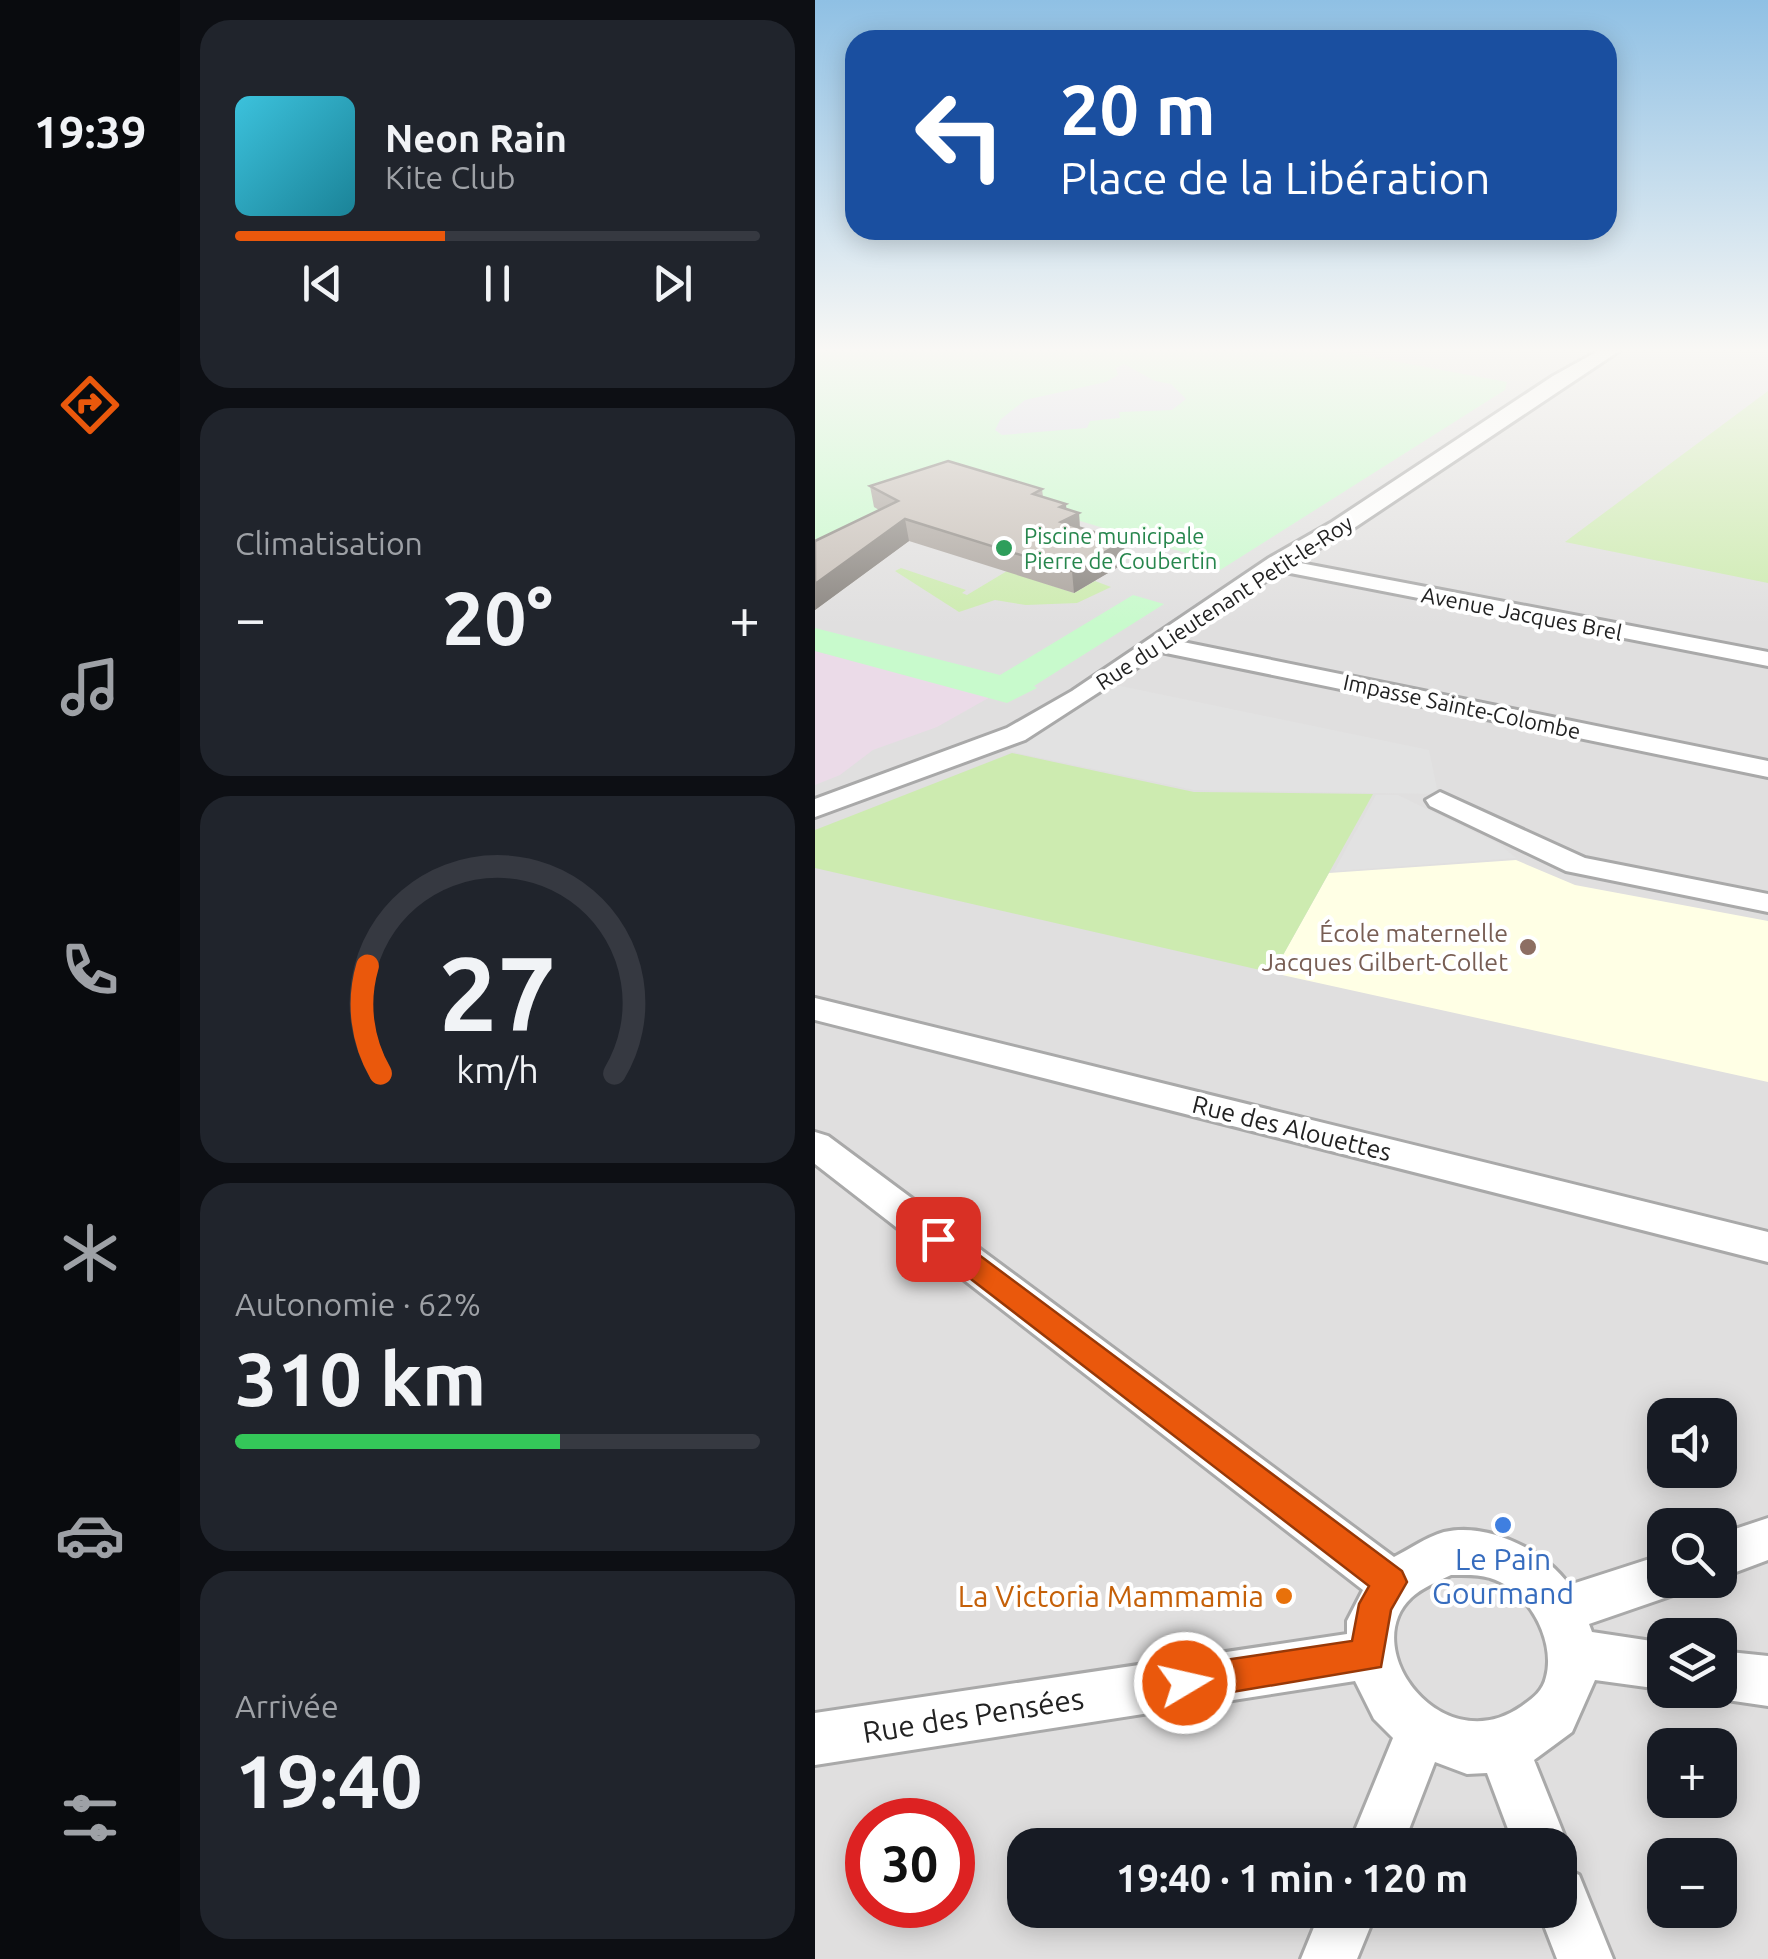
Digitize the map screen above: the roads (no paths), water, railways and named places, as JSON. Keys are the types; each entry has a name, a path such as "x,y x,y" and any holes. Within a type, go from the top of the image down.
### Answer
{"street":[{"name":"Rue du Lieutenant Petit-le-Roy","path":"815,809 1016,734 1466,442"},
{"name":"Avenue Jacques Brel","path":"1277,564 1768,659"},
{"name":"Impasse Sainte-Colombe","path":"1155,644 1768,769"},
{"path":"1439,800 1576,865 1768,902"},
{"name":"Rue des Alouettes","path":"815,1009 1768,1247"},
{"path":"815,1146 1390,1582"},
{"path":"1737,1550 1768,1539"},
{"path":"1445,1553 1479,1553 1511,1564 1539,1583 1567,1632 1569,1684 1556,1712 1532,1734 1503,1746 1475,1749 1447,1744 1421,1732 1396,1711 1378,1685 1369,1655 1373,1616 1390,1582 1415,1563 1445,1553"},
{"path":"1567,1632 1647,1586"},
{"path":"1567,1632 1647,1660"},
{"name":"Rue des Pensées","path":"815,1739 1369,1655"},
{"path":"1737,1677 1768,1681"},
{"path":"1382,1828 1421,1732"},
{"path":"1503,1746 1534,1828"},
{"path":"1329,1959 1342,1928"},
{"path":"1573,1928 1585,1959"}],"place":[{"name":"Piscine municipale Pierre de Coubertin","path":"1004,548"},
{"name":"École maternelle Jacques Gilbert-Collet","path":"1528,947"},
{"name":"Le Pain Gourmand","path":"1503,1525"},
{"name":"La Victoria Mammamia","path":"1284,1596"}]}
